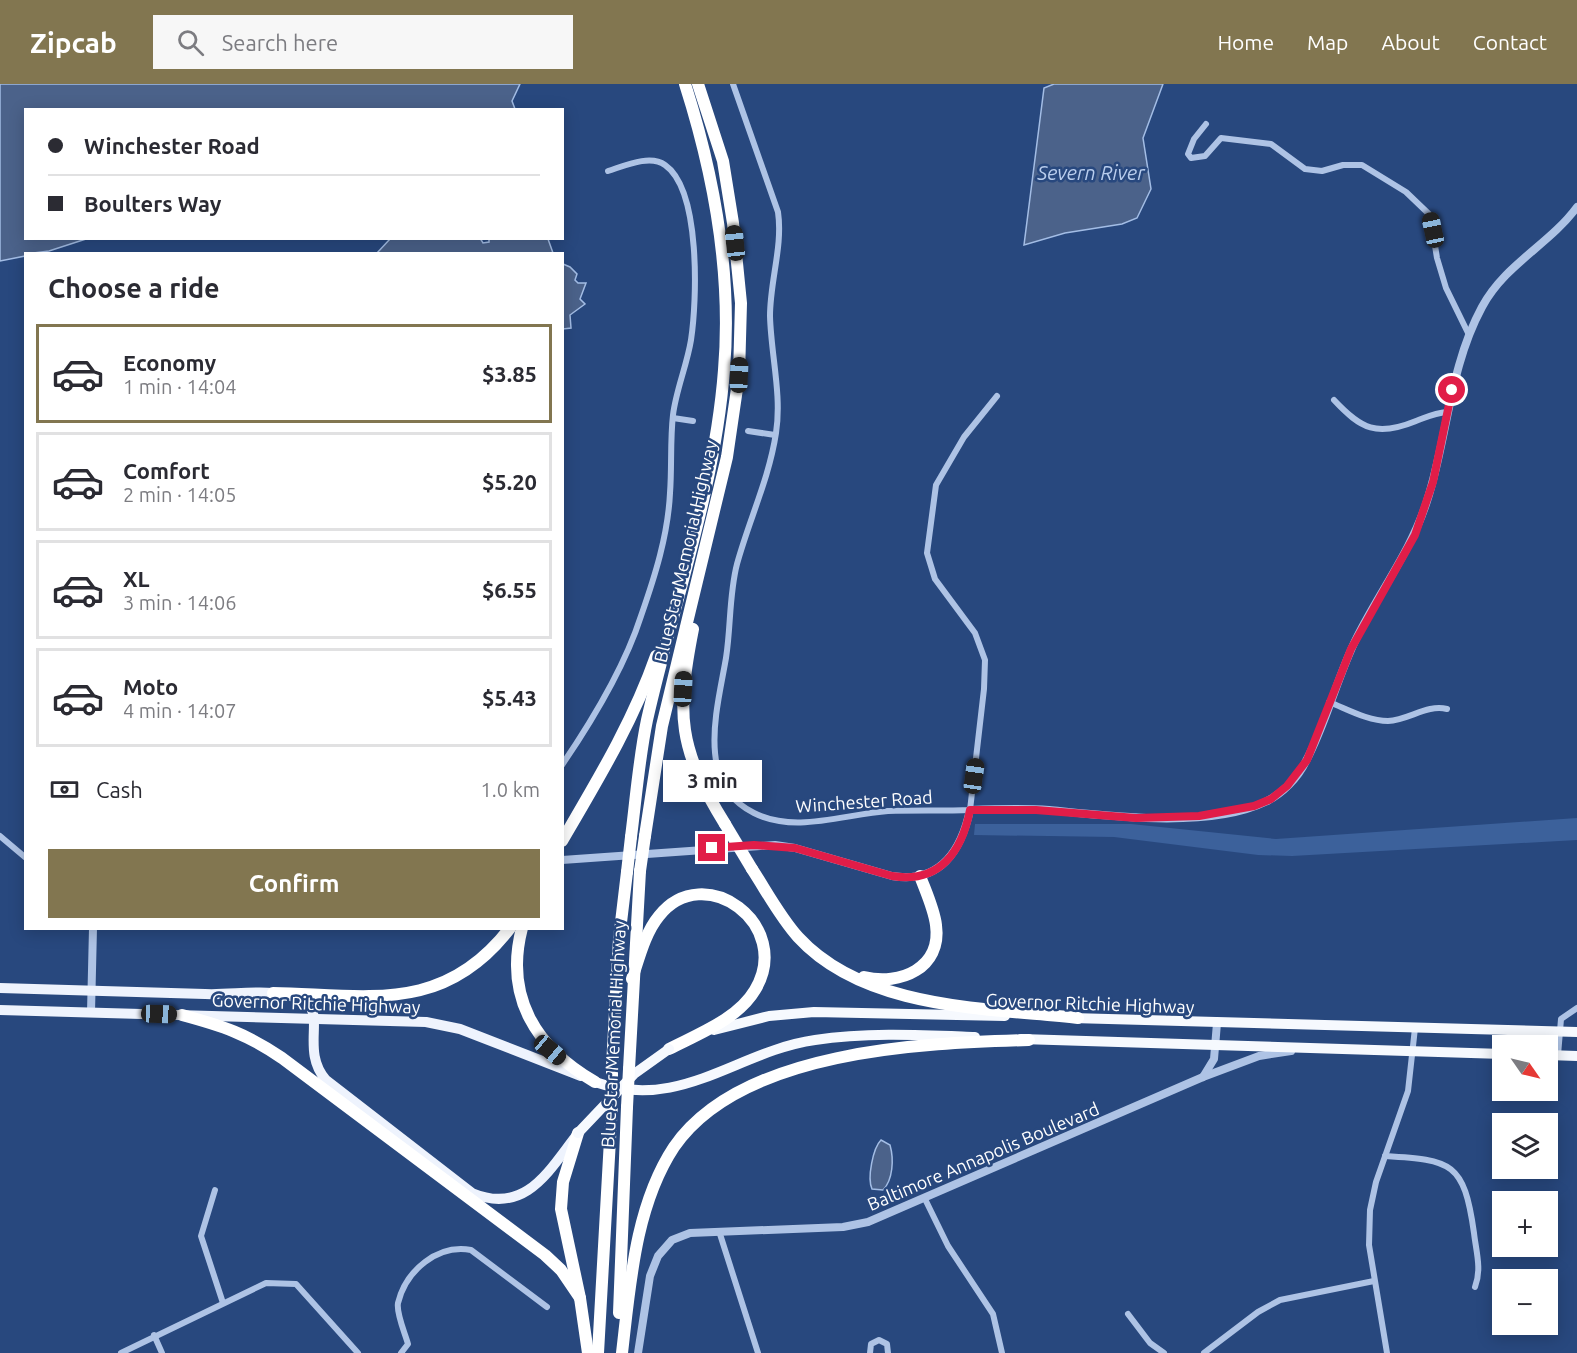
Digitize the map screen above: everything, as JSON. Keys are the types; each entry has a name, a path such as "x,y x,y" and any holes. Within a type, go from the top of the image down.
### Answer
{"highway":[{"name":"Blue Star Memorial Highway","path":"598,1353 619,939 631,837 647,722 712,453 724,370 726,298 707,164 685,84"},
{"name":"Blue Star Memorial Highway","path":"620,1353 632,979 640,871 662,726 727,457 739,375 741,303 733,223 723,161 698,84"},
{"path":"727,457 684,674 682,704 684,735 692,764 703,789 752,869 783,918 799,938 850,977 869,985 937,1003 1078,1018"},
{"path":"564,838 610,759 644,690 680,593"},
{"path":"825,960 872,979 890,980 919,970 932,952 936,926 920,876"},
{"path":"632,979 659,915 672,904 688,897 712,896 735,905 750,915 760,932 765,954 763,971 755,991 742,1006 726,1017 669,1050"},
{"path":"273,993 393,995 416,993 440,986 470,970 484,959 508,930"},
{"path":"522,930 518,944 518,986 530,1021 550,1050 595,1082"},
{"name":"Governor Ritchie Highway","path":"578,1133 603,1104 634,1074 669,1050 723,1027 769,1016 813,1012 1577,1032"},
{"path":"182,1015 220,1025 252,1037 282,1058 545,1255 561,1270 580,1298"},
{"name":"Governor Ritchie Highway","path":"595,1082 641,1090 680,1087 783,1047 814,1040 892,1034 1492,1054"},
{"path":"620,1353 629,1287 640,1234 652,1193 675,1147 714,1107 741,1091 770,1079 858,1053 917,1044 1029,1040"},
{"path":"1558,1055 1577,1056"},
{"path":"578,1133 563,1182 561,1209 580,1298 588,1353"}],"main road":[{"name":"Governor Ritchie Highway","path":"0,988 220,994 273,993 308,1004 314,1021"},
{"name":"Governor Ritchie Highway","path":"0,1010 314,1021 426,1022 460,1029 595,1082"},
{"path":"314,1021 313,1055 321,1075 472,1194 498,1201 512,1199 525,1193 539,1181 578,1133"}],"street":[{"name":"Winchester Road","path":"733,84 772,194 780,229 770,314 777,401 775,435 765,479 751,519 730,597 726,655 713,753 717,772 732,797 743,807 756,814 781,822 814,822 849,814 891,811 1036,810 1136,818 1215,814 1254,806 1279,793 1300,770 1357,637 1403,559 1418,528 1433,482 1455,374 1482,306 1501,279 1562,225 1577,207"},
{"path":"1206,124 1194,139 1188,154 1191,158 1205,156 1221,138 1254,140 1271,144 1305,169 1322,171 1343,165 1362,165 1406,192 1430,215 1437,258 1446,288 1469,335"},
{"path":"564,762 581,737 619,664 640,620 654,578 667,523 673,418 691,342 694,313 696,276 687,206 677,178 664,164 652,161 632,163 608,171"},
{"path":"564,860 775,845 795,848 892,876 920,876 943,864 963,839 970,810 984,689 985,660 975,633 935,579 927,552 936,485 964,437 997,396"},
{"path":"1334,400 1354,421 1380,430 1415,422 1432,413 1447,412"},
{"path":"673,418 693,421"},
{"path":"748,431 775,435"},
{"path":"1329,702 1365,716 1387,721 1408,717 1436,706 1447,709"},
{"path":"0,836 24,856"},
{"path":"91,1012 93,930"},
{"path":"1557,1035 1561,1019 1577,1008"},
{"path":"1203,1077 1214,1059 1217,1023"},
{"path":"1387,1353 1369,1245 1370,1210 1385,1156 1408,1091 1415,1028"},
{"name":"Baltimore Annapolis Boulevard","path":"638,1353 647,1291 658,1256 664,1247 682,1235 719,1231 843,1227 886,1216 1203,1077 1259,1056 1308,1048"},
{"path":"1385,1156 1428,1158 1441,1162 1461,1179 1469,1204 1480,1275 1475,1287"},
{"path":"215,1190 201,1236 223,1303"},
{"path":"926,1199 948,1246 993,1314 1002,1353"},
{"path":"719,1231 758,1353"},
{"path":"401,1353 408,1344 398,1304 412,1273 438,1252 458,1247 471,1250 547,1307"},
{"path":"1204,1353 1258,1312 1280,1300 1374,1281"},
{"path":"121,1353 154,1335 266,1283 296,1284 358,1353"},
{"path":"1128,1314 1150,1343 1164,1353"},
{"path":"154,1335 162,1353"},
{"path":"870,1353 871,1344 879,1340 887,1344 888,1353"}],"shaded area":[{"path":"1577,818 1577,840 1292,856 1258,855 1114,837 974,835 975,824 1131,824 1276,839"}],"water":[{"path":"0,84 520,84 512,101 515,108 24,108 24,240 83,240 49,251 24,252 24,256 0,261"},
{"name":"Severn River","path":"1054,84 1163,84 1143,138 1151,189 1137,218 1122,224 1065,233 1024,245 1044,88"},
{"path":"389,240 481,240 483,243 489,240 548,240 553,252 378,252"},
{"path":"564,264 577,274 575,280 578,283 586,283 580,299 585,304 570,315 571,328 564,329"},
{"path":"881,1140 890,1145 892,1157 891,1175 883,1190 872,1189 870,1178 873,1156"}],"route":[{"path":"712,848 775,845 795,848 892,876 907,878 920,876 950,858 963,839 970,810 1049,810 1100,817 1161,818 1234,811 1271,799 1294,779 1307,760 1351,649 1415,535 1436,471 1452,390"}]}
